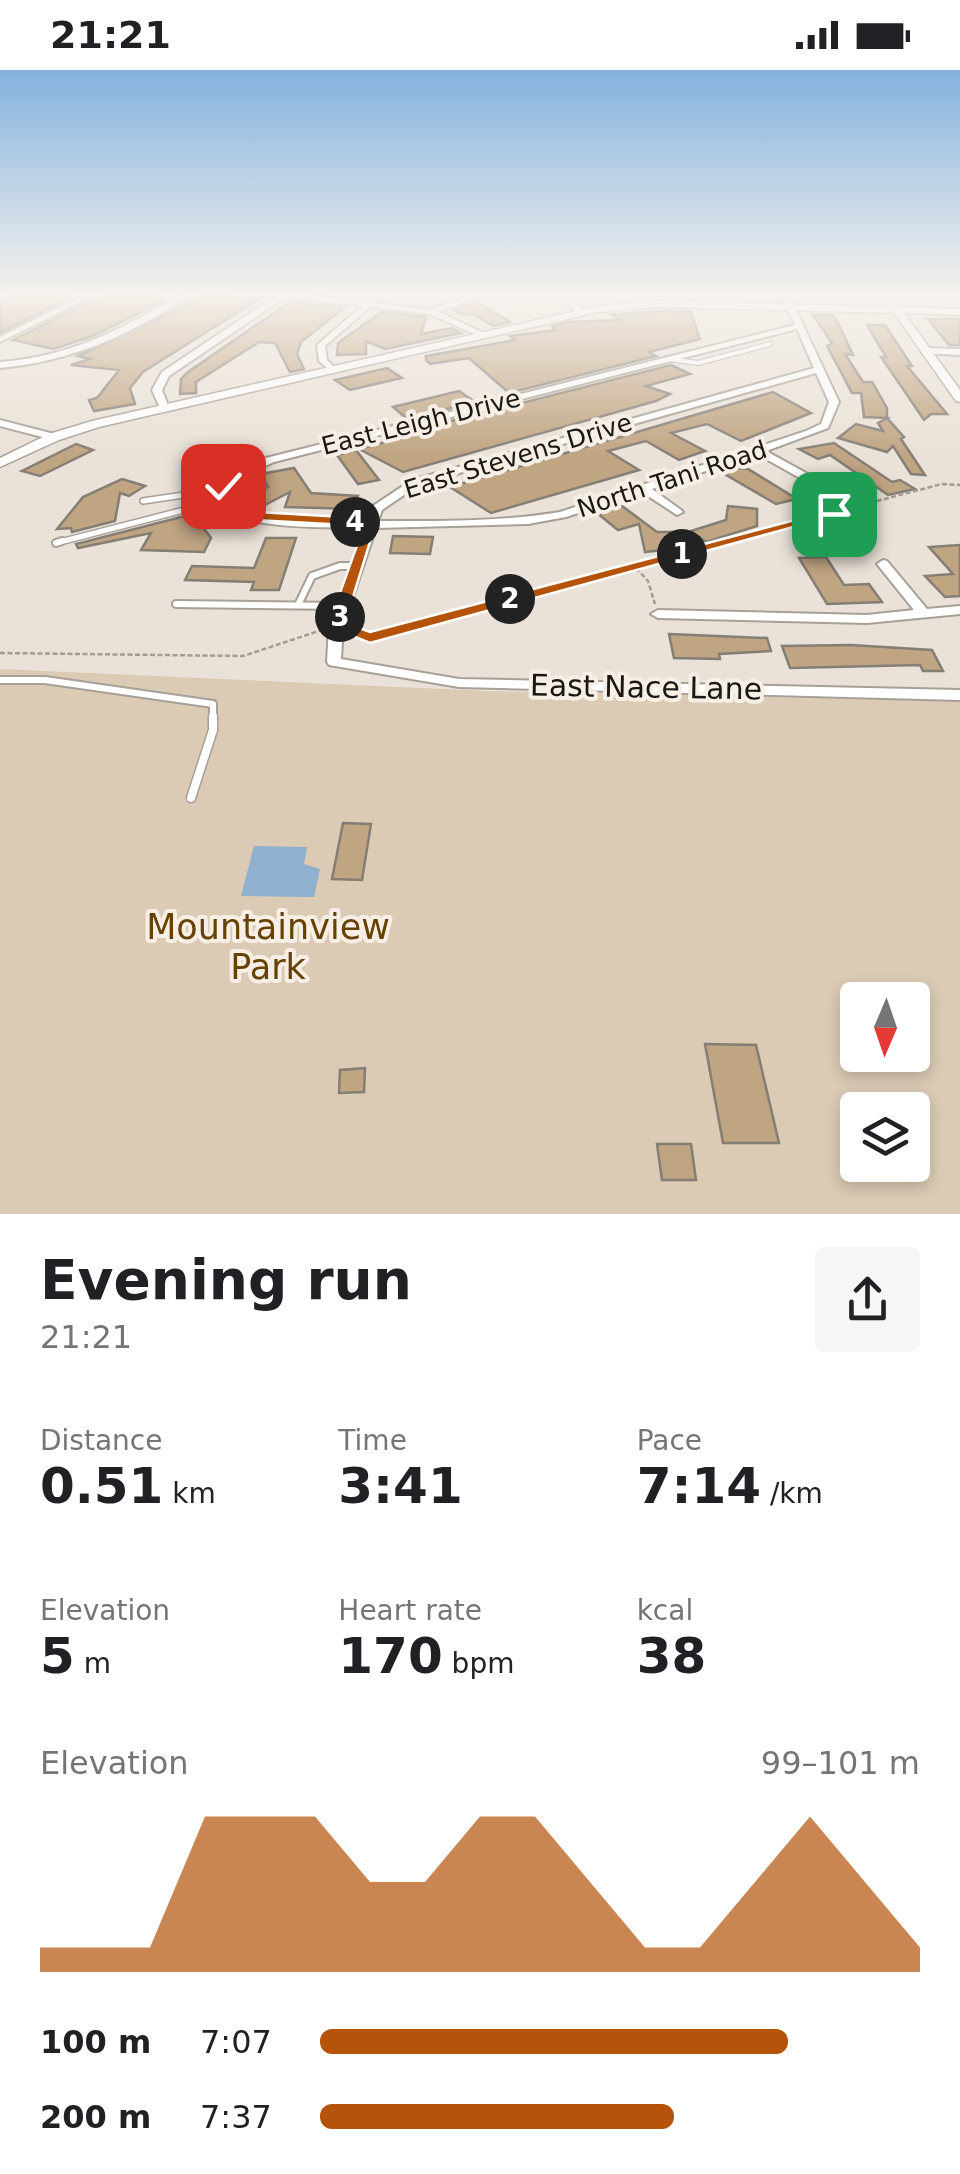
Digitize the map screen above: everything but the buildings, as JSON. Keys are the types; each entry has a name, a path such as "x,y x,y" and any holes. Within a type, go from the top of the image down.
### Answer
{"main road":[{"path":"0,463 54,436 429,348"},
{"path":"924,348 960,398"}],"street":[{"path":"0,365 33,363 89,348"},
{"path":"164,408 157,390 165,374 203,348"},
{"path":"321,348 323,362 333,370"},
{"name":"East Leigh Drive","path":"218,496 231,478 270,460 706,348"},
{"name":"North Tani Road","path":"372,522 528,521 759,451 825,426 834,402 810,348"},
{"path":"926,351 960,352"},
{"name":"East Stevens Drive","path":"334,662 336,626 377,508 390,496 416,482 820,369"},
{"path":"0,424 54,436"},
{"path":"759,451 811,480"},
{"path":"643,488 677,512"},
{"path":"218,496 224,510 259,520 372,522"},
{"path":"883,564 921,610"},
{"path":"658,614 867,619 921,610 960,610"},
{"name":"East Nace Lane","path":"334,662 459,683 960,695"}],"lane":[{"path":"668,358 688,364 752,348"},
{"path":"143,501 218,496"},
{"path":"56,543 218,496"},
{"path":"298,606 312,576 340,566 358,566"},
{"path":"176,604 345,606"},
{"path":"0,680 45,680 214,704 212,730 191,798"}],"path":[{"path":"0,653 243,656 336,626 370,638 407,624 636,569 942,484 960,485"},
{"path":"636,569 648,581 658,614"}],"green space":[{"name":"Mountainview Park","path":"0,669 487,691 960,701 960,1214 0,1214"}],"water":[{"path":"254,846 307,847 304,864 320,869 314,897 241,896"}],"route":[{"path":"223,486 215,496 216,505 238,515 259,520 372,522 336,626 370,638 407,624 834,514"}]}
